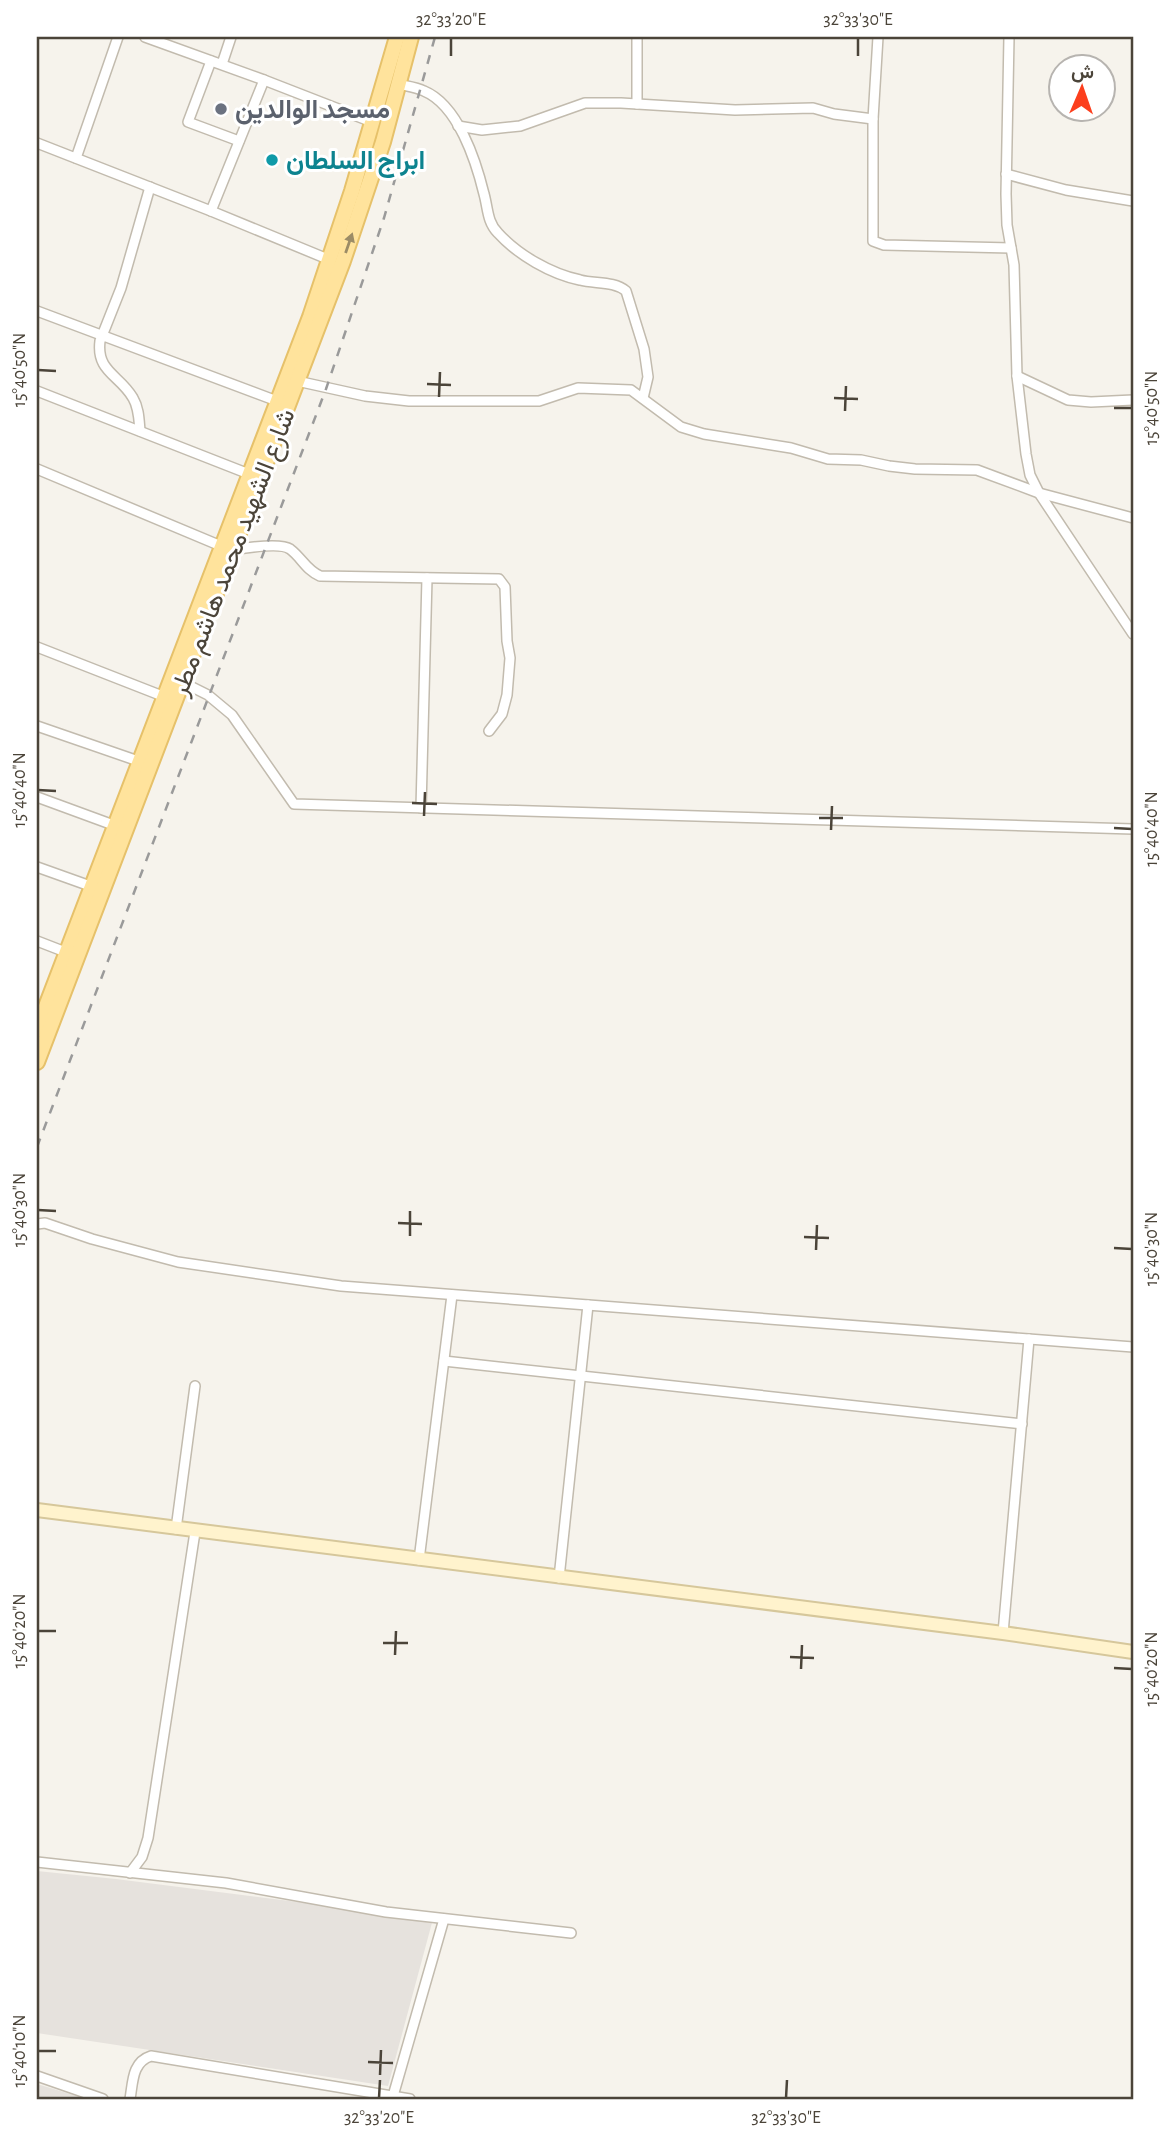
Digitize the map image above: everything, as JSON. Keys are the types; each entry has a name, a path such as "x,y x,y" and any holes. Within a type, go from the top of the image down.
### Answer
{"main road":[{"name":"شارع الشهيد محمد هاشم مطر","path":"37,1062 145,763 165,697 297,381 367,191 411,37"},
{"name":"شارع الشهيد محمد هاشم مطر","path":"38,1022 68,953 116,826 182,682 249,474 330,261 372,122 393,38"}],"street":[{"path":"76,158 118,37"},
{"path":"145,37 372,122"},
{"path":"222,64 231,37"},
{"path":"636,104 637,37"},
{"path":"878,37 873,119 873,241 884,245 1011,248"},
{"path":"1009,37 1007,225 1014,265 1017,376 1030,475 1039,493 1133,634"},
{"path":"211,61 188,122 239,141"},
{"path":"211,211 264,80"},
{"path":"398,84 425,91 445,106 458,126 478,169 488,216 498,234 530,260 579,280 620,286 626,291 644,349 648,377 643,398"},
{"path":"458,126 482,130 520,126 585,103 735,110 813,108 834,114 873,119"},
{"path":"37,143 330,261"},
{"path":"1006,174 1066,190 1133,201"},
{"path":"140,431 133,397 100,360 99,350 121,288 150,187"},
{"path":"37,311 277,401"},
{"path":"1017,376 1068,400 1133,400"},
{"path":"297,381 365,396 409,401 538,401 578,388 631,390 681,428 704,434 791,448 828,459 861,460 915,469 977,470 1039,493 1133,518"},
{"path":"37,391 249,474"},
{"path":"37,469 227,548 278,546 289,549 310,572 320,576 499,579 505,587 510,658 507,695 502,714 489,731"},
{"path":"421,808 427,578"},
{"path":"37,647 165,697"},
{"path":"182,682 208,695 232,715 294,804 1133,829"},
{"path":"37,726 145,763"},
{"path":"37,797 116,826"},
{"path":"37,867 93,887"},
{"path":"37,941 68,953"},
{"path":"37,1224 45,1223 92,1239 178,1262 341,1286 1133,1347"},
{"path":"419,1560 452,1295"},
{"path":"559,1577 588,1305"},
{"path":"1003,1633 1029,1339"},
{"path":"444,1361 1022,1424"},
{"path":"176,1529 195,1386"},
{"path":"37,1510 1003,1633 1133,1652"},
{"path":"130,1873 142,1857 148,1838 195,1532"},
{"path":"37,1862 226,1883 367,1909 571,1933"},
{"path":"393,2096 444,1919"},
{"path":"130,2099 136,2066 151,2056 410,2099"},
{"path":"37,2076 103,2099"}],"shaded area":[{"path":"37,1871 433,1919 388,2086 37,2033"},
{"path":"37,2084 87,2099 37,2099"}],"railway":[{"path":"37,1147 326,389 384,218 435,37"}],"place":[{"name":"مسجد الوالدين","path":"221,109"},
{"name":"ابراج السلطان","path":"272,160"}]}
